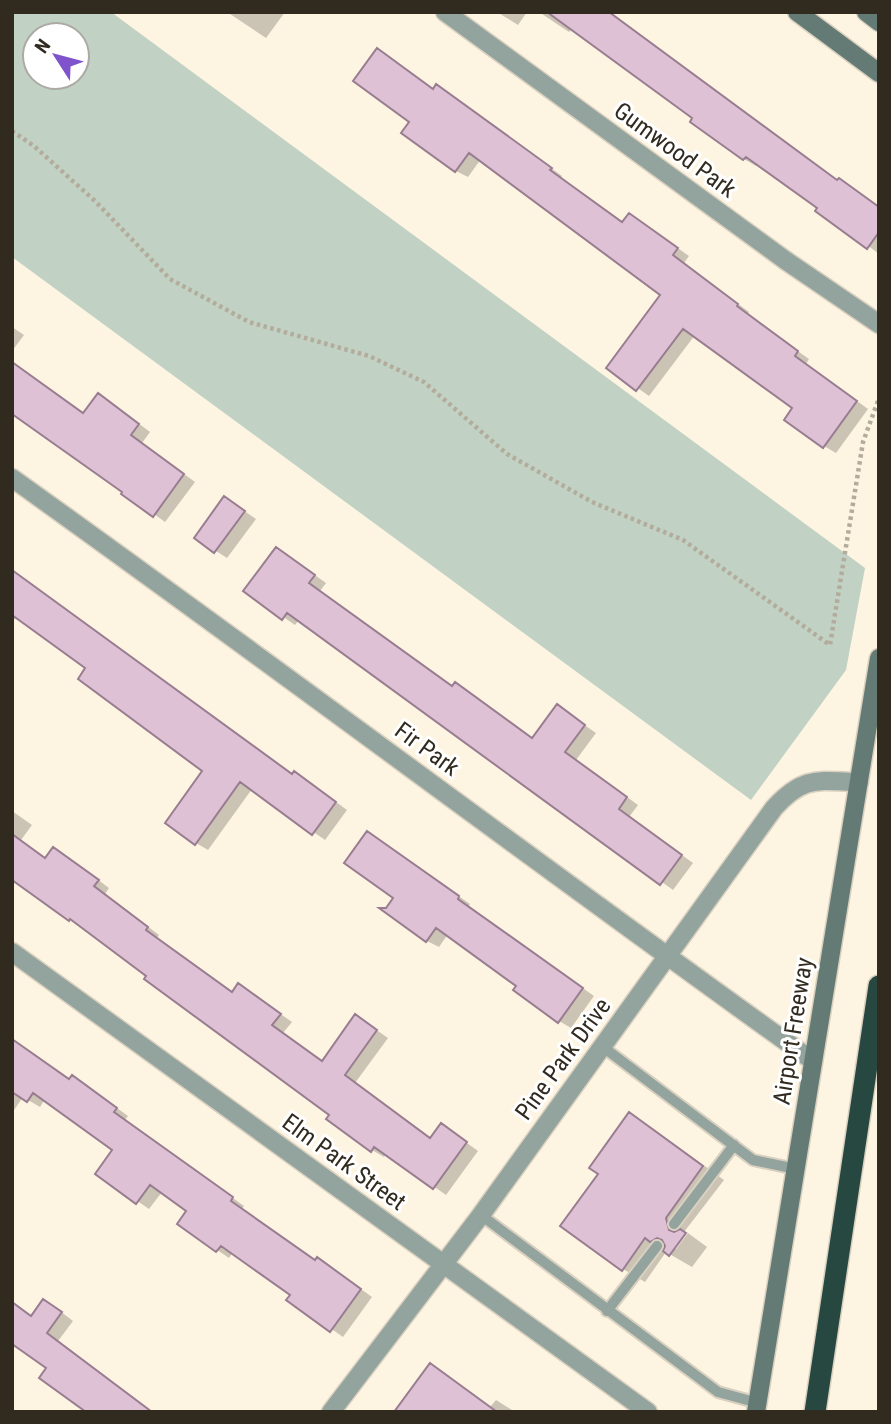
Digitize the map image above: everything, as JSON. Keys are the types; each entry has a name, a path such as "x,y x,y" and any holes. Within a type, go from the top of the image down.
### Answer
{"highway":[{"path":"815,1412 879,986"}],"main road":[{"path":"797,12 879,73"},
{"path":"866,12 879,22"},
{"name":"Airport Freeway","path":"757,1407 879,658"}],"street":[{"name":"Gumwood Park","path":"445,12 785,260 879,324"},
{"name":"Fir Park","path":"12,478 192,606 813,1061"},
{"name":"Pine Park Drive","path":"331,1412 481,1215 774,808 788,793 814,780 859,782"},
{"name":"Elm Park Street","path":"12,952 648,1412"}],"lane":[{"path":"603,1047 753,1160 796,1169"},
{"path":"674,1224 734,1145"},
{"path":"481,1215 718,1392 757,1407"},
{"path":"607,1311 657,1246"}],"path":[{"path":"12,131 34,146 95,201 170,279 249,322 369,356 424,382 507,454 592,502 683,540 830,645 863,442 879,398"}],"green space":[{"path":"12,12 111,12 865,568 846,670 751,800 12,257"}],"building":[{"path":"547,12 609,12 837,180 839,178 879,207 879,232 867,249 815,211 817,208 746,157 743,160 690,122 692,118"},
{"path":"377,48 433,89 436,84 622,222 629,213 678,248 673,255 798,351 795,356 857,401 823,448 784,420 792,408 683,329 636,391 606,368 660,295 469,153 455,172 401,133 409,122 353,81"},
{"path":"12,362 83,413 98,393 139,424 131,435 184,474 153,517 12,414"},
{"path":"224,496 245,511 214,553 194,538"},
{"path":"276,547 315,575 309,583 452,686 455,682 532,738 557,704 585,725 565,752 627,797 619,809 682,855 660,885 287,613 282,620 243,591"},
{"path":"12,570 292,774 294,771 336,802 312,835 240,782 195,845 165,823 202,771 78,679 85,668 12,615"},
{"path":"367,831 583,988 558,1023 513,990 516,986 436,928 426,942 379,908 386,908 393,898 344,863"},
{"path":"12,834 45,858 53,847 99,880 94,886 148,927 146,930 232,992 238,983 281,1014 272,1025 322,1061 355,1014 377,1030 345,1075 430,1138 441,1123 467,1142 433,1189 374,1147 371,1152 326,1119 329,1115 144,979 146,976 70,919 69,921 12,880"},
{"path":"12,1039 69,1079 72,1075 117,1108 114,1112 233,1197 231,1201 361,1289 330,1332 286,1300 290,1295 221,1246 216,1252 177,1224 186,1211 150,1185 136,1204 95,1174 112,1150 33,1093 27,1102 12,1092"},
{"path":"629,1112 703,1166 666,1218 669,1230 674,1232 680,1229 686,1233 669,1256 663,1251 665,1246 662,1240 657,1238 650,1242 645,1238 622,1271 560,1226 598,1174 589,1168"},
{"path":"43,1299 62,1312 47,1333 152,1412 86,1412 39,1378 46,1368 12,1344 12,1302 31,1316"},
{"path":"430,1363 497,1412 394,1412"}]}
